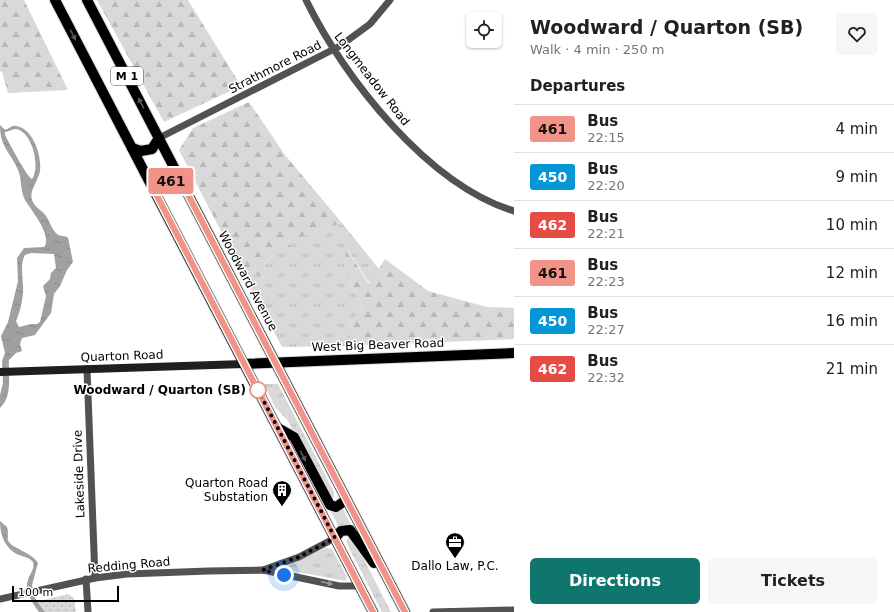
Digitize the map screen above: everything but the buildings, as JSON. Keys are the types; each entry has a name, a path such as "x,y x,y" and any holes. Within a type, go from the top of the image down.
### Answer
{"main road":[{"name":"M 1","path":"55,0 373,612"},
{"name":"Woodward Avenue","path":"87,0 276,362 385,575"},
{"path":"132,148 141,151 152,149 159,138"},
{"path":"154,190 160,184 171,181 182,183"},
{"name":"West Big Beaver Road","path":"244,364 514,353"},
{"path":"278,428 294,437 330,505 336,507 346,500"},
{"path":"335,538 345,530 350,530 364,550 385,575"},
{"name":"M 1","path":"385,575 405,612"}],"street":[{"name":"Longmeadow Road","path":"306,0 333,50 389,122 425,156 461,185 491,202 514,212"},
{"name":"Strathmore Road","path":"159,138 333,50 370,24 390,0"},
{"name":"Quarton Road","path":"0,372 244,364"},
{"name":"Lakeside Drive","path":"87,369 95,578"},
{"name":"Redding Road","path":"263,570 299,557 335,538"},
{"name":"Redding Road","path":"0,599 86,579 154,573 263,570 339,586 360,586"},
{"path":"86,579 88,612"},
{"path":"433,612 514,610"}],"green space":[{"path":"0,0 24,0 68,90 8,93 2,72 0,71"},
{"path":"97,0 188,0 241,86 164,122"},
{"path":"249,102 285,155 342,223 285,242 299,252 287,257 278,249 264,265 264,278 240,268 179,150 193,128"},
{"path":"342,223 379,269 370,284 347,249 345,269 362,306 348,330 348,346 282,347 240,268 264,278 264,265 278,249 298,252 284,242"},
{"path":"346,248 369,284 385,259 428,291 487,307 514,308 514,339 348,346 348,330 362,306 345,269"},
{"path":"264,384 278,384 334,492 334,497 331,499 327,495 288,421 275,407"},
{"path":"342,507 351,525 344,525 340,529 330,510"},
{"path":"348,538 352,538 357,546 391,612 382,612 349,548 346,541"},
{"path":"325,548 332,549 347,577 346,581 282,569"},
{"path":"68,594 74,598 76,612 42,612 41,608 35,602"}],"water":[{"path":"0,125 5,130 16,126 22,128 32,137 38,151 40,171 31,196 32,200 46,216 55,232 58,235 68,238 73,262 54,294 51,313 35,335 22,338 20,344 22,351 16,353 9,360 9,386 7,398 0,408 0,395 3,383 2,361 5,353 1,336 8,322 18,281 17,258 24,248 44,247 46,236 36,216 25,200 18,170 4,144 0,133","holes":["15,129 21,131 26,136 33,150 36,166 32,179 22,166 5,135 5,132","31,253 54,254 56,268 51,273 50,279 43,286 46,296 40,322 37,324 19,327 16,321 21,307 23,293 22,263 25,255"]},
{"path":"0,521 7,527 8,540 10,543 31,556 38,563 32,585 36,600 45,612 39,612 32,601 27,588 27,584 33,569 33,562 10,549 2,536"}],"bus line":[{"name":"461","path":"373,612 154,190 160,184 171,181 182,183 405,612"}],"place":[{"name":"Woodward / Quarton (SB)","path":"258,390"},
{"name":"Quarton Road Substation","path":"282,507"},
{"name":"Dallo Law, P.C.","path":"455,559"}],"route":[{"path":"258,390 335,538 299,557 263,570 284,575"}]}
